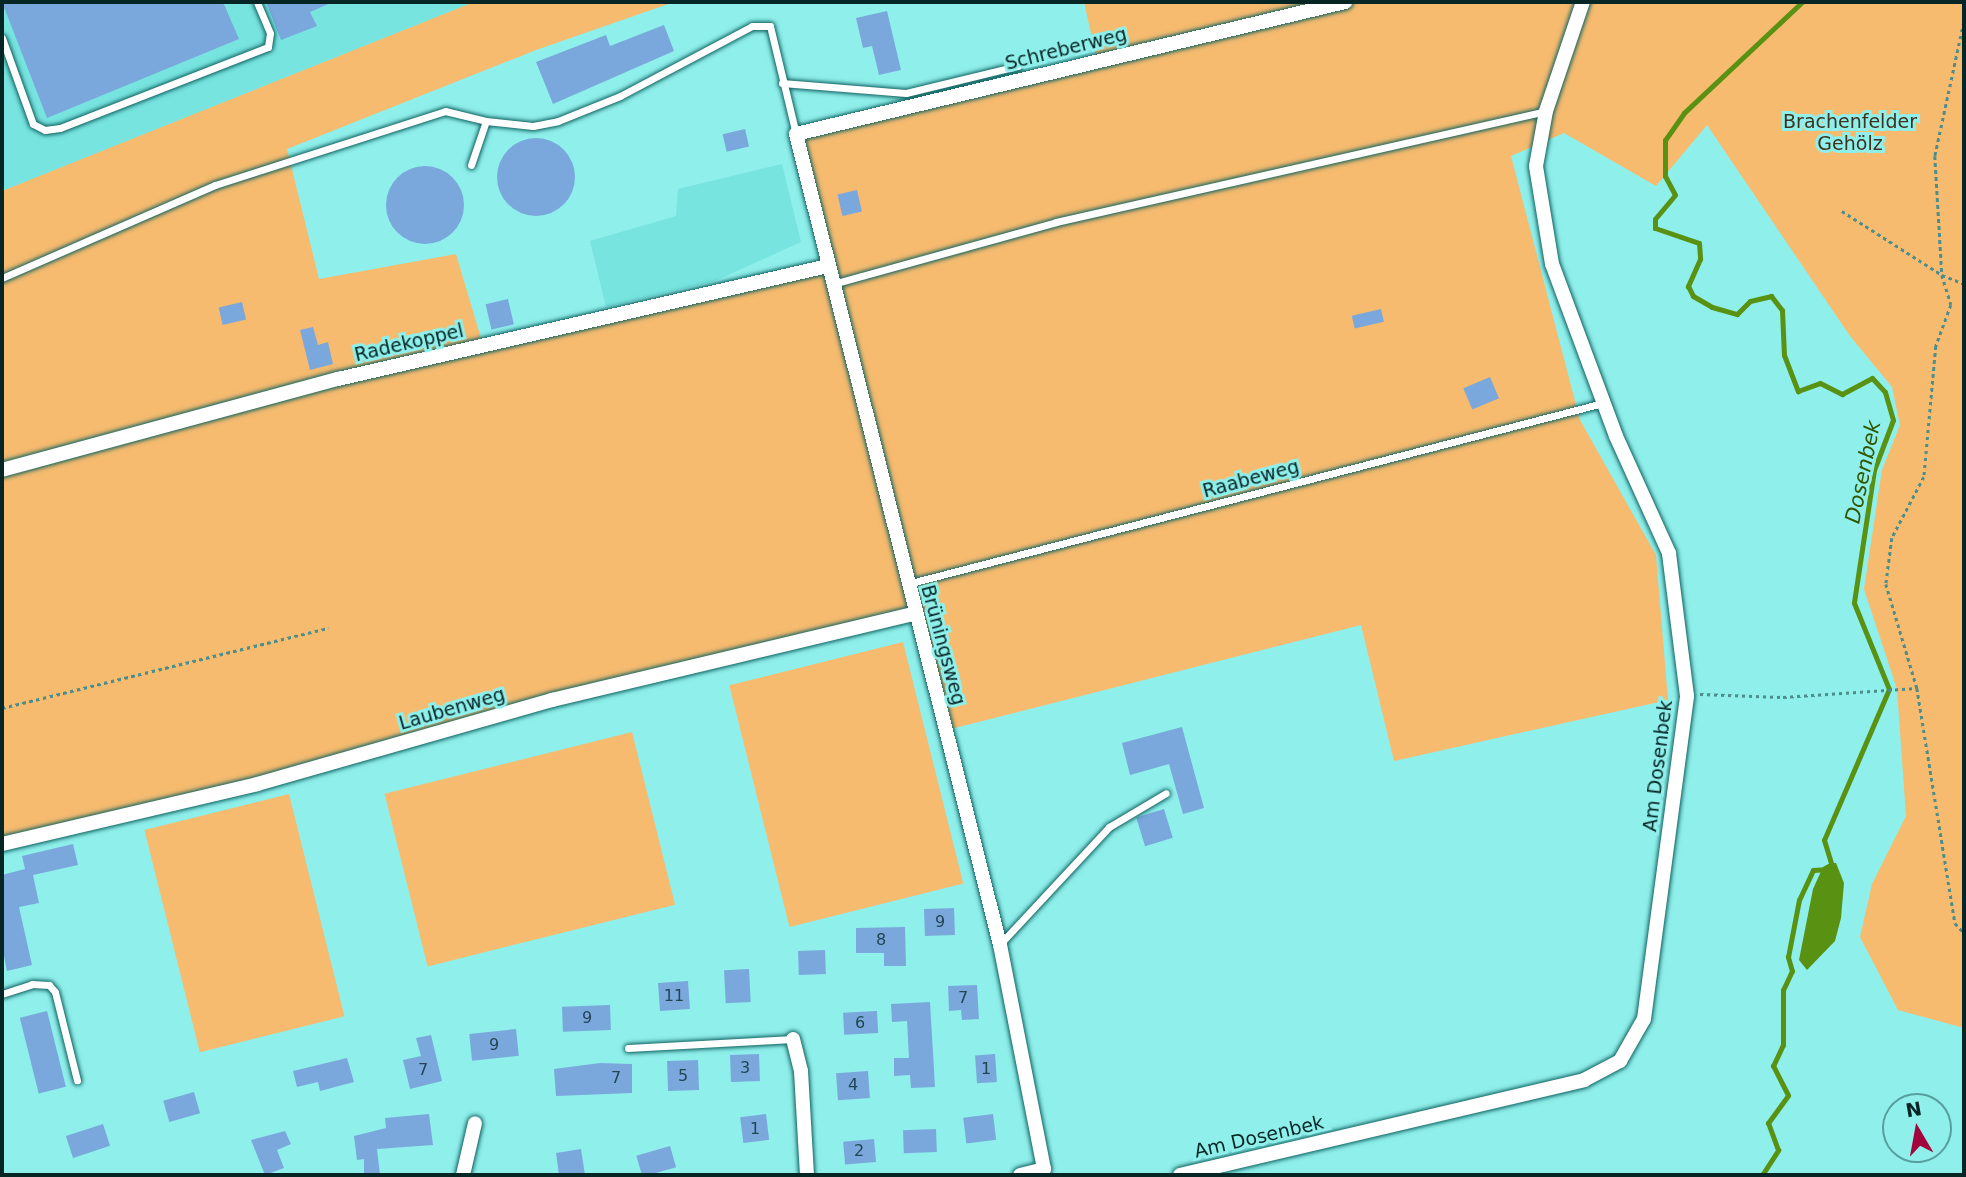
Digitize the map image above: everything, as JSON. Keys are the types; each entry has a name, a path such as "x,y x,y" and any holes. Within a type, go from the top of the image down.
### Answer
{"street":[{"name":"Schreberweg","path":"796,134 1345,2"},
{"name":"Am Dosenbek","path":"1180,1175 1584,1080 1620,1061 1644,1019 1687,696 1669,553 1604,402 1552,264 1536,166 1546,111 1583,2"},
{"name":"Brüningsweg","path":"796,134 913,614 1000,945 1047,1172"},
{"name":"Radekoppel","path":"2,470 338,379 828,267"},
{"name":"Laubenweg","path":"2,844 257,784 552,700 913,614"},
{"path":"793,1039 801,1071 807,1175"},
{"path":"463,1175 475,1123"},
{"path":"1020,1175 1047,1172"}],"lane":[{"path":"2,38 33,124 45,130 60,128 268,47 270,33 257,2"},
{"path":"2,278 215,185 445,111 485,121 533,126 558,121 620,96 752,26 770,26 796,134"},
{"path":"782,83 906,93 1017,66"},
{"path":"832,285 1056,222 1546,111"},
{"path":"471,165 485,121"},
{"name":"Raabeweg","path":"906,584 1604,402"},
{"path":"1000,945 1109,827 1166,793"},
{"path":"2,994 33,984 49,985 55,992 77,1080"},
{"path":"628,1048 793,1039"}],"path":[{"path":"1964,22 1935,156 1942,275 1951,305 1936,346 1924,477 1892,538 1886,583 1917,688 1955,923 1964,933"},
{"path":"1842,211 1942,275 1964,284"},
{"path":"2,708 328,628"},
{"path":"1687,696 1711,692 1783,697 1917,688"}],"shaded area":[{"path":"2,2 474,2 2,191"},
{"path":"782,164 801,242 715,281 606,307 590,241 676,216 678,189"},
{"path":"1836,863 1844,883 1841,918 1835,941 1807,970 1799,960 1813,889 1823,867"}],"green space":[{"name":"Brachenfelder Gehölz","path":"474,2 674,2 536,50 287,149 319,279 456,254 483,345 828,267 796,134 1097,60 1084,2 1964,2 1964,1028 1898,1010 1860,937 1872,884 1906,816 1897,689 1864,589 1882,470 1900,425 1892,387 1850,336 1707,125 1656,186 1564,133 1511,156 1580,420 1656,555 1668,700 1394,761 1361,625 947,730 913,614 2,844 2,191"},
{"path":"903,642 963,884 790,927 729,685"},
{"path":"632,732 675,905 428,966 385,794"},
{"path":"289,794 344,1016 200,1052 144,830"}],"building":[{"path":"2,2 223,2 239,39 47,118"},
{"path":"266,2 333,2 310,12 317,26 281,40"},
{"path":"887,11 901,70 879,75 872,46 863,48 856,18"},
{"path":"664,25 674,51 553,104 536,62 606,35 610,46"},
{"path":"745,129 749,147 727,152 723,134"},
{"path":"536,138 551,141 563,150 572,162 575,177 572,192 563,204 551,213 536,216 521,213 509,204 500,192 497,177 500,162 509,150 521,141"},
{"path":"425,166 440,169 452,178 461,190 464,205 461,220 452,232 440,241 425,244 410,241 398,232 389,220 386,205 389,190 398,178 410,169"},
{"path":"857,190 862,211 842,216 838,194"},
{"path":"508,299 514,324 491,330 486,304"},
{"path":"242,302 246,320 223,325 219,307"},
{"path":"1381,309 1384,322 1355,328 1352,316"},
{"path":"313,327 318,345 328,342 333,364 310,370 300,330"},
{"path":"1490,377 1499,398 1472,410 1463,388"},
{"path":"1182,727 1204,808 1183,814 1169,764 1130,775 1122,743"},
{"path":"1164,809 1173,838 1145,846 1136,817"},
{"path":"73,844 78,865 33,875 39,903 19,907 32,965 7,971 2,946 2,875 25,869 22,856"},
{"path":"954,908 955,935 925,936 924,909"},
{"path":"905,927 906,966 884,966 884,953 856,953 856,928"},
{"path":"825,950 826,974 799,975 798,951"},
{"path":"749,969 751,1002 726,1003 724,970"},
{"path":"688,981 690,1009 660,1011 658,983"},
{"path":"977,985 979,1019 962,1020 961,1010 949,1011 948,986"},
{"path":"930,1002 935,1087 911,1088 910,1075 894,1076 894,1058 909,1058 907,1021 892,1022 891,1004"},
{"path":"610,1005 611,1030 563,1032 562,1007"},
{"path":"47,1011 66,1087 39,1093 20,1018"},
{"path":"877,1011 878,1033 844,1035 843,1013"},
{"path":"516,1029 519,1056 472,1061 469,1034"},
{"path":"431,1035 442,1081 410,1089 403,1060 421,1056 416,1038"},
{"path":"759,1054 760,1081 731,1082 730,1055"},
{"path":"995,1054 997,1082 977,1083 975,1055"},
{"path":"347,1058 354,1082 320,1091 318,1082 297,1087 293,1071"},
{"path":"698,1060 699,1090 668,1091 667,1061"},
{"path":"600,1063 632,1064 632,1093 556,1096 554,1069"},
{"path":"868,1071 870,1098 838,1100 836,1073"},
{"path":"194,1092 200,1113 169,1122 163,1101"},
{"path":"429,1114 433,1145 377,1149 380,1175 364,1175 364,1159 357,1160 354,1136 386,1128 385,1118"},
{"path":"766,1114 769,1140 743,1143 740,1117"},
{"path":"993,1114 996,1140 966,1143 963,1118"},
{"path":"103,1124 110,1146 73,1158 66,1136"},
{"path":"936,1129 937,1152 904,1153 903,1130"},
{"path":"285,1131 291,1144 277,1150 284,1168 265,1175 251,1140"},
{"path":"874,1139 876,1162 845,1165 843,1142"},
{"path":"670,1146 676,1167 642,1175 636,1156"},
{"path":"581,1149 585,1175 559,1175 556,1153"}],"waterway":[{"name":"Dosenbek","path":"1802,2 1684,113 1665,140 1665,176 1675,195 1655,219 1655,228 1699,243 1700,259 1688,286 1693,296 1712,307 1737,314 1750,301 1771,296 1782,310 1784,355 1798,391 1820,383 1842,394 1872,378 1885,392 1893,420 1874,470 1854,603 1889,689 1824,840 1832,867"},
{"name":"Dosenbek","path":"1762,1175 1778,1150 1768,1123 1788,1095 1773,1066 1783,1045 1783,990 1792,971 1788,957 1799,900 1813,870 1829,869"}]}
